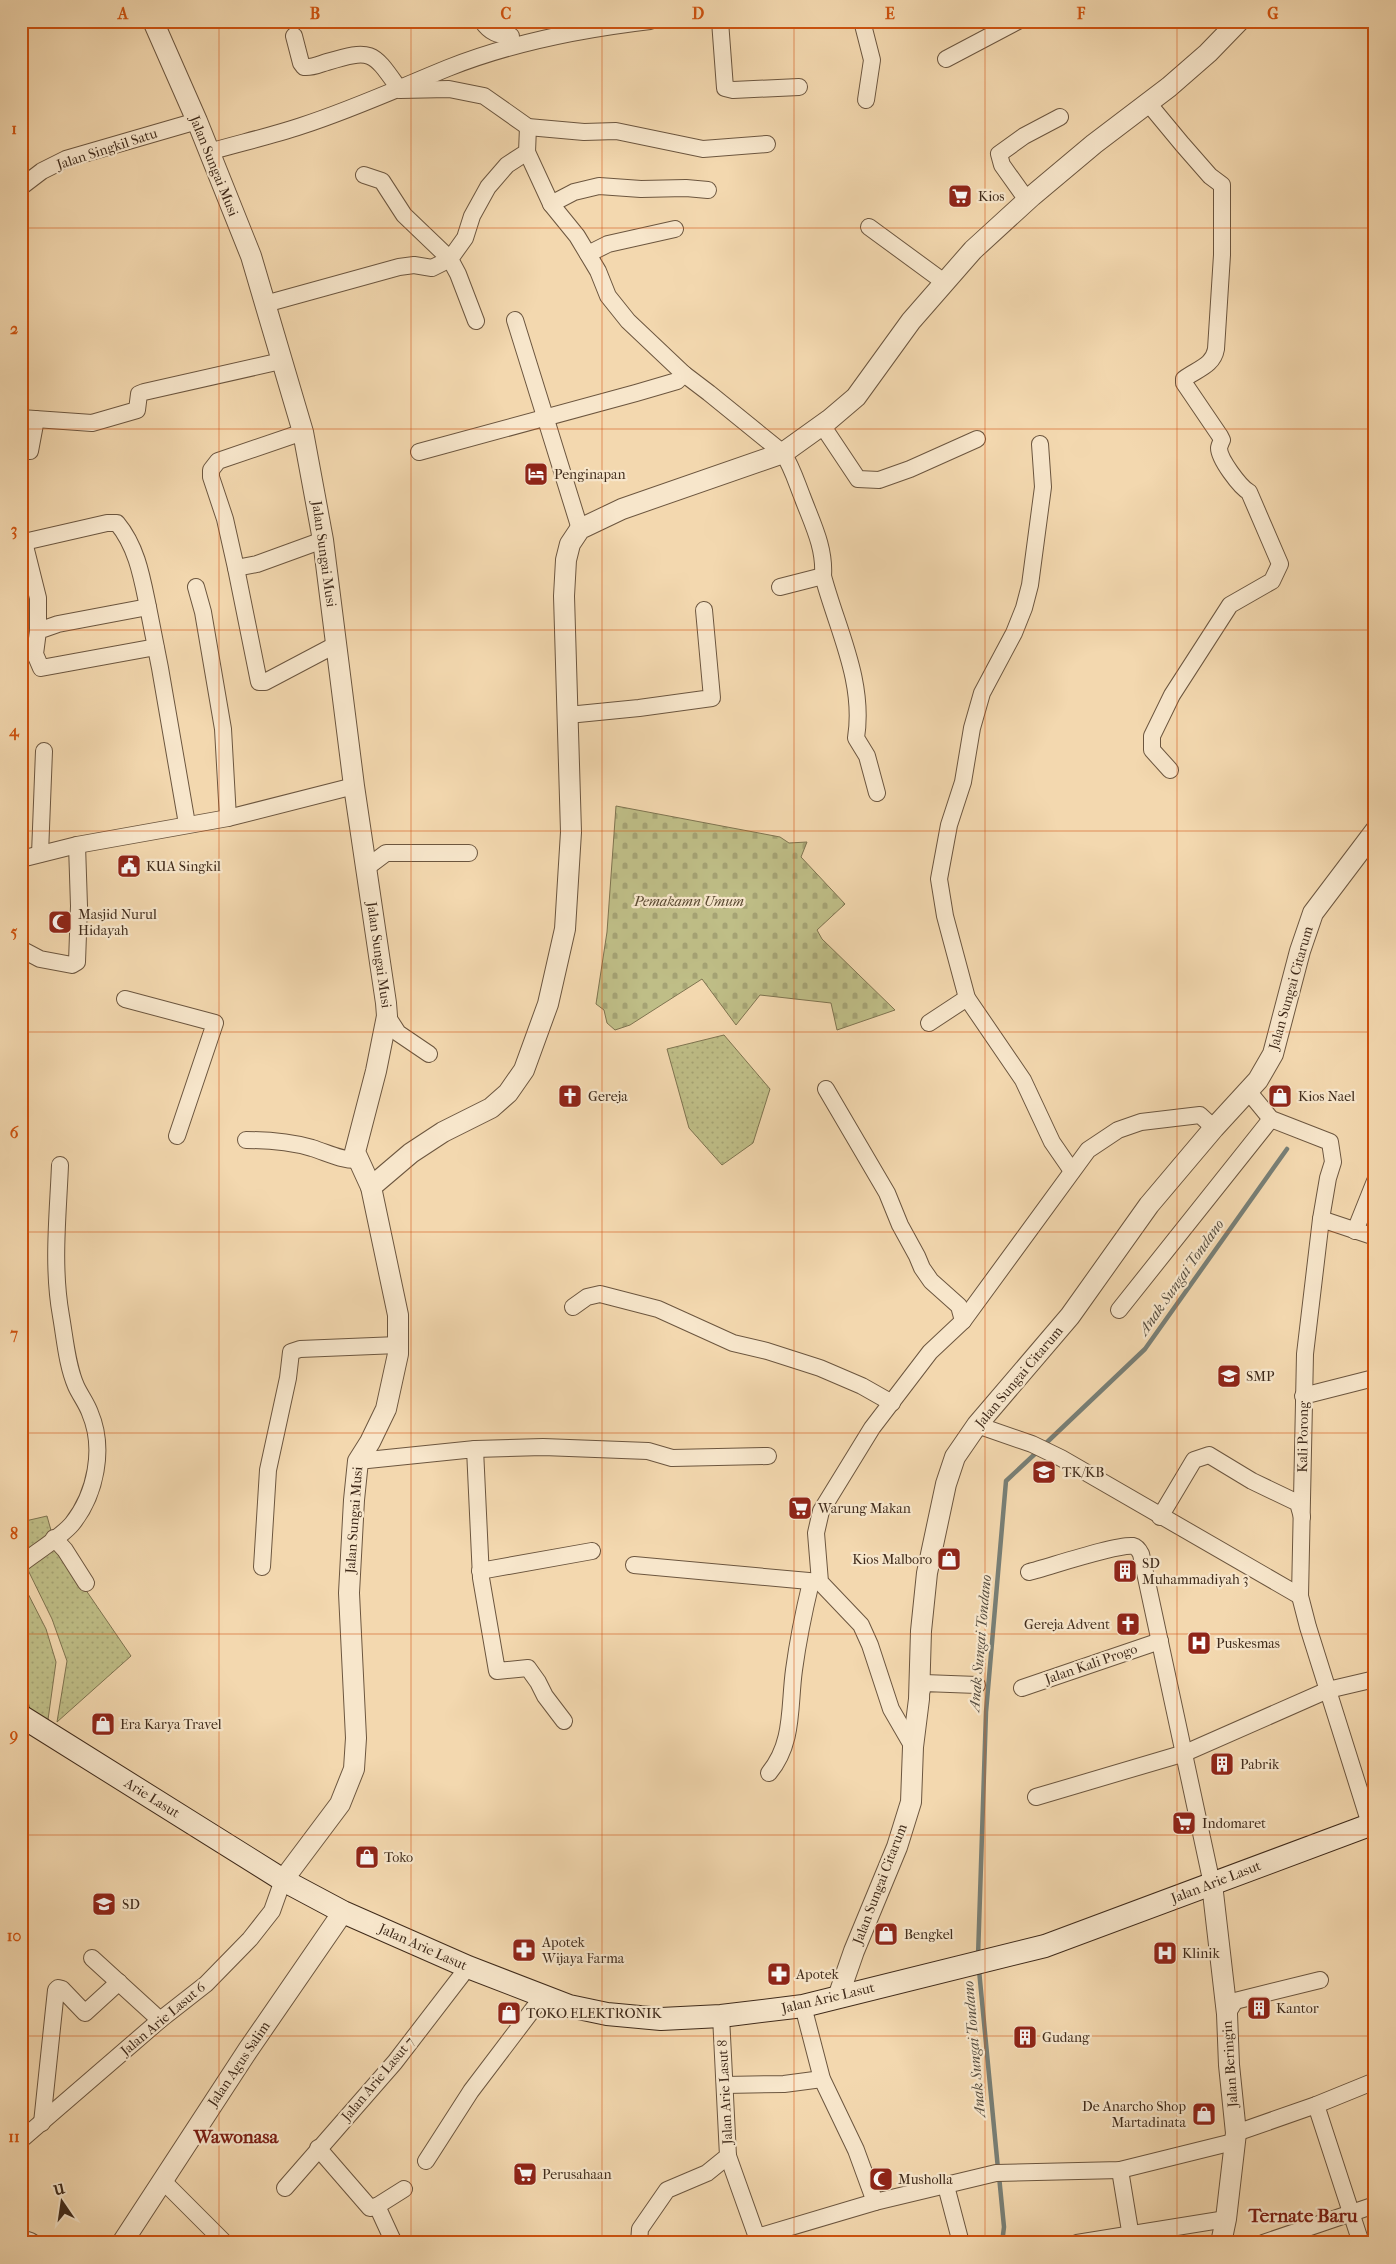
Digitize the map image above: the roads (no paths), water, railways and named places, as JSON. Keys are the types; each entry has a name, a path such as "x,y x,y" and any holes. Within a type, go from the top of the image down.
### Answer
{"main road":[{"name":"Arie Lasut","path":"21,1716 283,1880"},
{"name":"Jalan Arie Lasut","path":"283,1880 342,1912 468,1968 569,2006 607,2014 661,2019 721,2016 803,2006 1045,1946 1372,1824"}],"street":[{"name":"Jalan Sungai Musi","path":"153,21 210,152 251,256 303,432 323,540 354,786 387,1016 376,1071 355,1145 357,1160 371,1187 398,1315 398,1345 395,1372 386,1409 370,1442 358,1461 349,1593 356,1738 354,1769 340,1804 283,1880"},
{"path":"482,21 488,30 499,35 650,21"},
{"path":"720,21 725,88 733,90 799,87"},
{"path":"862,21 872,60 866,100"},
{"path":"946,59 1018,21"},
{"path":"371,1187 411,1153 443,1132 491,1108 508,1093 524,1070 548,1004 564,929 571,832 564,596 566,560 570,544 580,529 622,509 783,453 822,425 856,397 911,321 973,250 1027,200 1208,53 1235,23"},
{"path":"210,152 300,127 400,90 449,68 511,35"},
{"path":"294,36 302,66 312,66 359,53 367,54 383,66 400,90"},
{"path":"400,90 448,89 484,96 528,127 584,132 616,131 703,150 767,144"},
{"path":"1148,103 1210,176 1222,185 1222,255 1216,349 1214,357 1209,364 1192,372 1184,379 1184,383 1220,436 1222,440 1219,448 1221,454 1239,485 1249,492 1280,564 1272,581 1230,605 1172,694 1152,736 1152,750 1170,770"},
{"path":"1027,200 1002,165 1000,154 1024,136 1060,117"},
{"name":"Jalan Singkil Satu","path":"21,187 42,171 66,159 197,122"},
{"path":"528,127 527,152 551,204 577,236 588,254 608,296 628,321 684,374 783,453 790,465 815,527 823,565 823,576 851,662 858,722 856,738 867,756 877,793"},
{"path":"265,304 399,267 414,265 432,268 450,259 465,238 472,216 488,187 507,165 527,152"},
{"path":"364,175 382,181 404,215 450,259 476,320"},
{"path":"551,204 574,192 598,186 708,190"},
{"path":"870,227 944,282"},
{"path":"588,254 608,244 675,230"},
{"path":"515,320 580,529"},
{"path":"21,451 30,451 29,419 92,423 137,410 139,394 144,392 282,361"},
{"path":"418,452 677,381 684,374"},
{"path":"822,425 858,479 879,480 894,475 977,439"},
{"path":"303,432 230,456 213,466 211,477 225,519 259,682 266,682 337,644"},
{"path":"1040,444 1043,487 1030,585 1024,608 1014,633 982,692 972,728 963,782 949,825 940,872 945,916 967,998 1023,1080 1052,1142 1072,1171"},
{"path":"156,647 41,668 35,654 38,631 38,598 23,543 107,522 117,523 122,530 138,563 148,608 156,647 187,824"},
{"path":"236,568 257,564 323,540"},
{"path":"780,587 823,576"},
{"path":"196,587 203,612 222,728 228,818"},
{"path":"38,631 66,622 148,608"},
{"path":"568,715 712,698 704,610"},
{"path":"40,854 44,751"},
{"path":"21,859 187,824 228,818 354,786"},
{"name":"Jalan Sungai Citarum","path":"838,1997 854,1951 897,1848 910,1802 913,1747 919,1699 921,1631 927,1573 946,1484 955,1457 978,1425 1070,1316 1149,1206 1214,1128 1258,1080 1273,1054 1300,951 1313,913 1375,831"},
{"path":"21,949 50,961 72,965 77,962 79,906 77,846"},
{"path":"366,868 386,853 469,853"},
{"path":"928,1023 967,998"},
{"path":"125,999 215,1023 177,1136"},
{"path":"387,1016 398,1033 429,1054"},
{"path":"826,1088 887,1193 900,1225 918,1256 922,1268 931,1281 959,1306 963,1321"},
{"name":"Kali Porong","path":"1248,1091 1271,1118 1330,1142 1333,1162 1329,1170 1321,1219 1305,1354 1300,1596 1308,1627 1372,1824"},
{"path":"769,1773 782,1754 790,1725 798,1641 816,1582 816,1532 821,1512 872,1428 930,1352 963,1321 1088,1150 1118,1130 1141,1122 1200,1115 1214,1128"},
{"path":"1119,1310 1271,1118"},
{"path":"246,1140 284,1143 311,1148 338,1159 357,1160"},
{"path":"21,1564 71,1525 85,1504 95,1474 97,1454 97,1436 94,1423 72,1373 57,1290 56,1266 60,1165"},
{"path":"1355,1231 1375,1181"},
{"path":"1321,1219 1375,1238"},
{"path":"573,1308 587,1297 600,1294 658,1308 733,1343 767,1351 820,1368 862,1386 892,1402"},
{"path":"262,1567 268,1470 288,1378 291,1352 300,1349 398,1345"},
{"path":"1304,1396 1370,1379"},
{"path":"978,1425 1032,1444 1061,1458 1160,1517 1300,1596"},
{"path":"358,1461 476,1449 543,1447 648,1450 672,1458 768,1456"},
{"path":"476,1449 480,1572 497,1671 528,1668 538,1682 544,1696 564,1721"},
{"path":"1160,1517 1194,1460 1209,1455 1252,1481 1298,1503 1302,1520"},
{"path":"54,1538 65,1550 86,1582"},
{"path":"1029,1572 1116,1548 1134,1546 1141,1554 1212,1884"},
{"path":"480,1572 592,1551"},
{"path":"634,1565 816,1582 861,1625 870,1645 891,1709 913,1747"},
{"name":"Jalan Kali Progo","path":"1022,1688 1160,1641"},
{"path":"1036,1797 1185,1752 1328,1690 1375,1679"},
{"path":"919,1699 924,1684 977,1685"},
{"name":"Jalan Arie Lasut 6","path":"21,2140 160,2020 206,1984 250,1939 272,1911 283,1880"},
{"name":"Jalan Beringin","path":"1212,1884 1227,2014 1234,2137 1226,2219 1220,2243"},
{"name":"Jalan Agus Salim","path":"122,2243 162,2180 342,1912"},
{"path":"92,1958 160,2020"},
{"name":"Jalan Arie Lasut 7","path":"285,2188 395,2062 468,1968"},
{"path":"1227,2014 1235,2001 1320,1980"},
{"path":"42,2123 56,1990 58,1988 62,1989 84,2013 119,1982"},
{"path":"426,2161 471,2091 542,1996"},
{"path":"803,2006 822,2079 856,2150 876,2202"},
{"name":"Jalan Arie Lasut 8","path":"639,2243 640,2229 666,2190 707,2172 728,2156 721,2016"},
{"path":"725,2085 784,2084 822,2079"},
{"path":"728,2156 758,2240 876,2202 1000,2173 1120,2170 1234,2137 1375,2081"},
{"path":"1316,2105 1361,2243"},
{"path":"318,2148 370,2208 377,2206 404,2189"},
{"path":"1120,2170 1131,2238"},
{"path":"162,2180 225,2243"},
{"path":"946,2186 961,2243"},
{"path":"1263,2243 1375,2204"},
{"path":"377,2206 394,2243"},
{"path":"1077,2243 1131,2238 1226,2219"},
{"path":"21,2240 30,2243"}],"waterway":[{"name":"Anak Sungai Tondano","path":"1043,1446 1145,1349 1287,1149"},
{"name":"Anak Sungai Tondano","path":"978,1957 986,1712 1006,1481 1037,1452"},
{"name":"Anak Sungai Tondano","path":"979,1970 998,2169"},
{"name":"Anak Sungai Tondano","path":"999,2176 1004,2227 1002,2243"}],"place":[{"name":"Kios","path":"960,196"},
{"name":"Penginapan","path":"536,474"},
{"name":"KUA Singkil","path":"129,866"},
{"name":"Masjid Nurul Hidayah","path":"60,922"},
{"name":"Gereja","path":"570,1096"},
{"name":"Kios Nael","path":"1280,1096"},
{"name":"SMP","path":"1229,1376"},
{"name":"TK/KB","path":"1044,1472"},
{"name":"Warung Makan","path":"800,1508"},
{"name":"Kios Malboro","path":"949,1559"},
{"name":"SD Muhammadiyah 3","path":"1125,1571"},
{"name":"Gereja Advent","path":"1128,1624"},
{"name":"Puskesmas","path":"1199,1643"},
{"name":"Era Karya Travel","path":"103,1724"},
{"name":"Pabrik","path":"1222,1764"},
{"name":"Indomaret","path":"1184,1823"},
{"name":"Toko","path":"367,1857"},
{"name":"SD","path":"104,1904"},
{"name":"Bengkel","path":"886,1934"},
{"name":"Apotek Wijaya Farma","path":"524,1950"},
{"name":"Klinik","path":"1165,1953"},
{"name":"Apotek","path":"779,1974"},
{"name":"Kantor","path":"1259,2008"},
{"name":"TOKO ELEKTRONIK","path":"509,2013"},
{"name":"Gudang","path":"1025,2037"},
{"name":"De Anarcho Shop Martadinata","path":"1204,2114"},
{"name":"Perusahaan","path":"525,2174"},
{"name":"Musholla","path":"881,2179"}],"district":[{"name":"Wawonasa","path":"236,2137"},
{"name":"Ternate Baru","path":"1303,2216"}],"park label":[{"name":"Pemakamn Umum","path":"689,901"}]}
